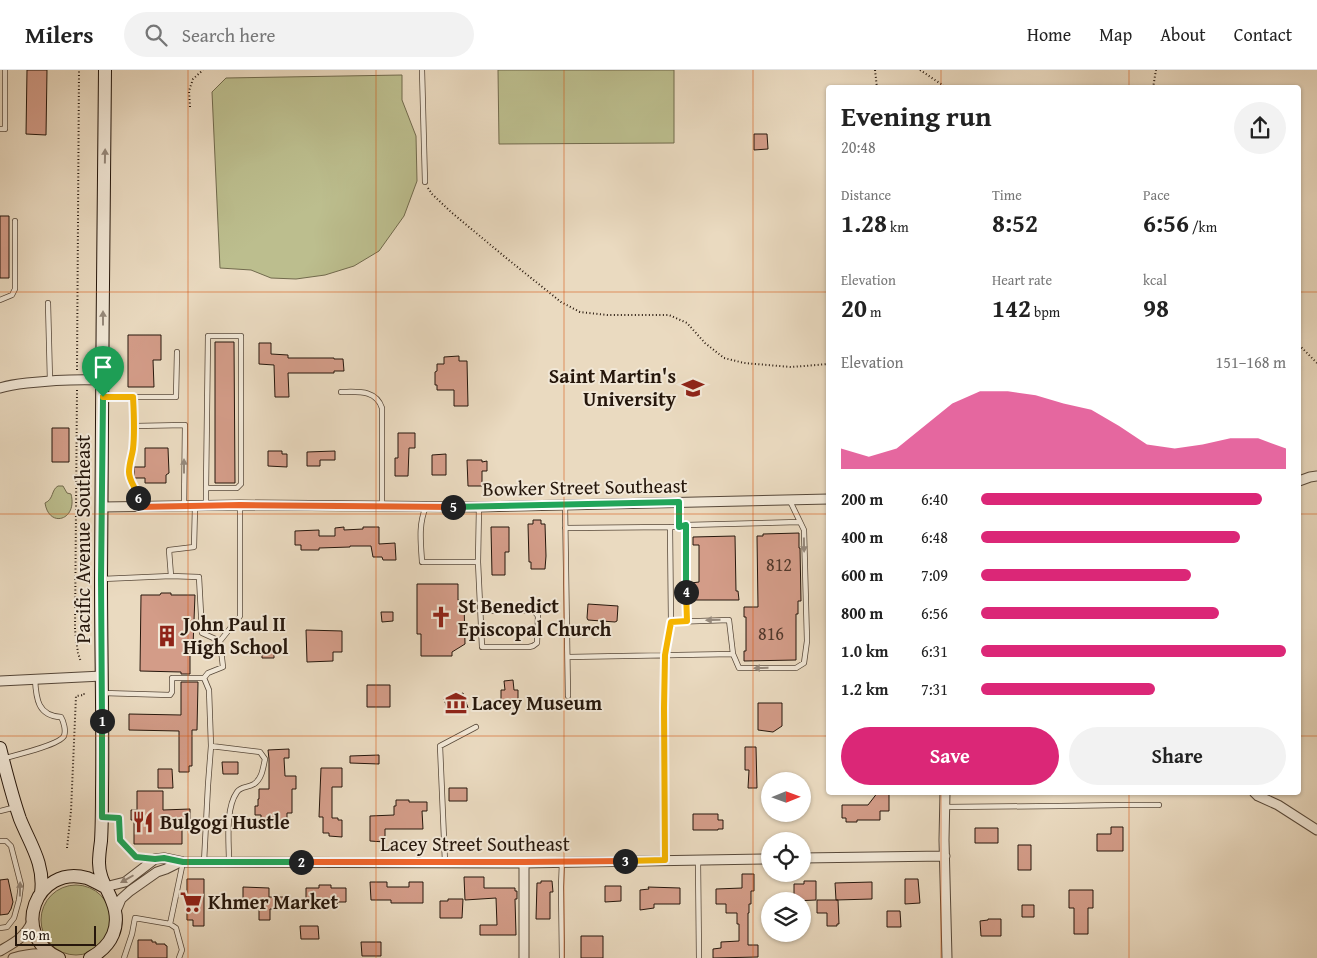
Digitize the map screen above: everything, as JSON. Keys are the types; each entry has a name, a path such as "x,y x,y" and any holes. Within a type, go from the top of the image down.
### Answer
{"main road":[{"name":"Pacific Avenue Southeast","path":"106,70 101,579 102,817 99,863 101,876 116,911"},
{"path":"1,753 20,819 37,856 42,882 41,893"},
{"path":"55,956 39,942 34,932 32,922 34,906 41,893 54,882 70,876 88,878 105,887"},
{"path":"90,958 103,953 111,940 115,930 116,911"}],"street":[{"path":"0,388 50,381 103,380"},
{"path":"1301,480 1317,476"},
{"name":"Bowker Street Southeast","path":"102,507 240,505 479,507 826,499"},
{"path":"0,681 102,676"},
{"path":"945,795 947,958"},
{"path":"1257,795 1317,830"},
{"path":"811,858 945,856"},
{"name":"Lacey Street Southeast","path":"155,859 164,858 181,862 562,862 761,859"},
{"path":"105,887 124,882 155,859"},
{"name":"Lacey Street Southeast","path":"116,911 121,900 130,891 157,872 181,862"},
{"path":"524,862 524,958"},
{"path":"0,950 18,941 27,932 32,922"},
{"path":"13,958 36,953 55,956"}],"lane":[{"path":"0,129 5,129 5,70"},
{"path":"422,70 425,182"},
{"path":"0,300 12,295 15,289 15,220"},
{"path":"48,303 50,381"},
{"path":"206,488 234,489 241,484 241,336 208,336 206,488 206,506"},
{"path":"103,397 176,397 177,352"},
{"path":"341,392 363,392 373,395 380,401 382,408 382,507"},
{"path":"133,397 135,426 129,470 130,478 138,495 138,507"},
{"path":"135,426 185,425 184,507"},
{"path":"671,622 729,620 733,654 739,668 796,668 804,663 807,641 804,530 789,500"},
{"path":"679,502 679,527"},
{"path":"102,693 170,696 172,692 172,678 204,678 223,667 220,641 240,616 240,505"},
{"path":"564,505 568,696"},
{"path":"170,576 169,550 194,547 195,507"},
{"path":"426,507 422,514 421,523 422,562 478,562"},
{"path":"479,507 478,562 480,611 482,646 529,647 537,643 538,616 534,611 480,611"},
{"path":"565,528 679,527 686,525 799,522"},
{"path":"686,525 687,621"},
{"path":"665,860 664,718 665,655 671,622 670,527"},
{"path":"101,579 170,576 199,577 202,634 220,641"},
{"path":"568,657 733,654"},
{"path":"204,678 208,690 211,746 204,862"},
{"path":"1,753 47,746 62,738 65,734 63,719 47,715 41,708 35,680"},
{"path":"445,862 440,746 476,727"},
{"path":"211,746 260,752 265,760 261,777 254,784 238,790 232,802 228,828 229,862"},
{"path":"945,807 1158,806"},
{"path":"0,811 17,807"},
{"path":"102,817 119,818 120,840 136,857 155,859"},
{"path":"0,840 6,841 10,846 21,885 14,918 7,927 0,928"},
{"path":"698,860 699,958"},
{"path":"170,924 181,862"},
{"path":"562,862 562,958"},
{"path":"124,958 135,918 170,924 176,928 182,950 179,958"}],"path":[{"path":"80,70 74,630 81,662"},
{"path":"190,107 189,91 193,79 203,70"},
{"path":"875,70 877,85"},
{"path":"920,70 942,85"},
{"path":"1154,85 1156,70"},
{"path":"425,182 432,194 451,212 561,302 580,312 669,315 687,323 724,358 744,363 791,367 826,364"},
{"path":"1301,347 1317,363"},
{"path":"67,848 71,811 76,696 84,696 84,691"}],"green space":[{"path":"498,70 674,70 674,143 499,144"},
{"path":"402,75 402,100 416,136 417,181 404,216 379,251 354,266 325,275 296,279 271,278 251,270 220,268 212,92 226,78"},
{"path":"58,486 63,486 67,493 71,494 72,503 70,510 62,518 52,516 45,503 50,499"},
{"path":"76,885 89,888 101,895 108,907 111,920 108,933 101,945 89,952 76,955 63,952 51,945 44,933 41,920 44,907 51,895 63,888"}],"building":[{"path":"27,70 47,70 46,135 26,134"},
{"path":"754,134 767,134 768,149 754,150"},
{"path":"0,216 9,216 9,278 0,278"},
{"path":"128,335 161,335 161,360 153,360 154,387 128,387"},
{"path":"215,342 234,342 235,483 215,483"},
{"path":"259,343 271,343 271,354 288,355 288,358 343,359 344,371 334,371 334,373 288,373 289,397 275,397 274,365 259,364"},
{"path":"459,356 459,361 467,361 468,406 454,406 454,390 437,390 437,385 435,385 437,364 444,364 444,357"},
{"path":"52,428 69,428 69,462 52,462"},
{"path":"398,433 415,433 415,448 409,448 408,476 395,476 395,458 398,458"},
{"path":"145,448 168,448 169,473 166,475 166,483 145,483 145,478 134,478 134,467 145,467"},
{"path":"268,451 282,451 282,454 287,454 287,467 268,466"},
{"path":"335,451 335,460 320,460 320,466 307,466 307,452"},
{"path":"446,454 446,475 432,475 432,455"},
{"path":"467,460 487,461 487,471 482,471 482,486 468,486"},
{"path":"533,520 541,520 541,524 545,524 545,569 531,569 531,562 529,562 528,524 533,524"},
{"path":"344,527 344,530 379,527 379,544 395,543 396,560 383,560 382,557 373,557 371,546 301,550 301,545 295,545 295,531 319,530 319,536 335,536 335,528"},
{"path":"491,527 509,527 509,552 505,552 505,575 492,575"},
{"path":"799,533 801,601 798,601 798,614 796,614 796,660 744,661 744,651 746,651 746,617 744,617 744,607 758,607 757,536 763,536 763,534"},
{"path":"735,536 736,591 738,591 739,600 691,600 691,583 699,582 699,545 693,545 693,537"},
{"name":"St Benedict Episcopal Church","path":"417,584 458,584 458,600 464,601 465,644 452,652 452,656 421,656 421,634 417,634"},
{"name":"John Paul II High School","path":"161,593 195,595 193,646 190,646 190,674 140,671 141,595 160,595"},
{"path":"588,604 618,606 617,621 588,620"},
{"path":"381,612 393,612 393,621 382,622"},
{"path":"306,630 342,631 342,652 333,652 333,661 307,662"},
{"path":"262,646 274,646 274,658 262,658"},
{"path":"513,680 514,690 518,690 518,708 501,708 501,690 505,690 504,681"},
{"path":"181,682 198,682 197,730 192,730 192,766 189,766 189,772 179,772 179,731 129,730 129,714 181,715"},
{"path":"367,685 390,685 390,707 367,707"},
{"name":"Lacey Museum","path":"463,693 468,708 449,714 444,699"},
{"path":"758,703 782,703 782,726 773,732 758,730"},
{"path":"745,747 756,747 757,788 748,788 749,770 745,770"},
{"path":"289,749 289,758 284,758 285,776 296,776 296,789 292,789 292,813 287,813 287,820 261,822 261,815 255,815 255,806 258,806 259,789 269,789 268,750"},
{"path":"379,755 379,764 350,763 350,756"},
{"path":"222,762 238,762 238,774 223,774"},
{"path":"321,768 342,768 342,787 332,787 332,818 342,820 342,837 329,836 329,833 323,833 323,817 319,817"},
{"path":"158,769 172,769 173,788 158,788"},
{"path":"449,788 467,788 467,801 449,801"},
{"path":"137,791 163,791 163,810 190,809 190,820 182,820 182,844 134,844 134,820 131,820 131,810 137,810"},
{"path":"876,795 889,795 889,811 880,811 880,820 846,822 846,818 842,818 842,805 868,805"},
{"path":"396,800 427,802 427,811 422,811 423,829 385,829 385,842 370,841 370,816 394,815"},
{"path":"693,814 718,814 718,820 723,820 723,829 693,830"},
{"path":"1111,827 1123,827 1123,851 1097,851 1097,834 1111,834"},
{"path":"975,828 998,828 998,843 975,843"},
{"path":"1018,845 1031,845 1031,870 1018,870"},
{"path":"742,874 754,874 754,891 751,891 751,904 749,904 748,913 748,945 758,945 758,957 713,958 713,949 721,948 721,942 739,941 737,913 726,913 726,904 716,904 716,889 742,888"},
{"path":"464,877 484,877 484,888 515,888 515,891 517,891 517,899 515,899 516,935 480,935 480,925 497,925 496,898 465,900"},
{"path":"8,879 13,902 8,914 0,915 0,880"},
{"path":"187,879 204,879 204,926 193,926 193,920 187,920"},
{"path":"905,879 918,879 920,903 905,904"},
{"path":"541,881 552,881 553,892 550,892 550,919 536,919 537,883 541,883"},
{"path":"816,881 816,900 811,900 811,892 794,892 794,884 804,884 804,882"},
{"path":"370,882 387,882 387,887 409,887 409,882 423,882 423,903 391,903 391,900 371,900"},
{"path":"872,882 872,899 836,900 835,883"},
{"path":"319,885 331,885 331,888 346,888 346,902 337,902 338,908 322,909 321,903 306,903 306,888 319,888"},
{"path":"605,886 621,886 621,901 605,902"},
{"path":"243,887 269,888 269,897 283,897 283,909 270,909 270,920 259,920 259,901 243,900"},
{"path":"648,887 680,888 680,904 654,904 654,908 640,910 640,890 649,889"},
{"path":"1069,890 1093,890 1093,908 1088,908 1088,934 1074,934 1074,908 1069,908"},
{"path":"448,899 463,899 462,918 440,918 440,901 448,901"},
{"path":"817,900 838,900 839,924 837,926 827,926 827,913 817,913"},
{"path":"1022,905 1034,905 1034,917 1022,917"},
{"path":"887,911 900,911 901,927 887,927"},
{"path":"1001,919 1001,936 981,936 980,921"},
{"path":"300,926 318,926 319,939 301,939"},
{"path":"581,936 603,936 603,958 581,958"},
{"path":"138,940 152,940 156,944 165,944 167,946 167,958 138,958"},
{"path":"361,942 381,942 381,956 362,956"}],"place":[{"name":"Saint Martin's University","path":"693,388"},
{"name":"St Benedict Episcopal Church","path":"441,617"},
{"name":"John Paul II High School","path":"167,636"},
{"name":"Lacey Museum","path":"456,703"},
{"name":"Bulgogi Hustle","path":"143,822"},
{"name":"Khmer Market","path":"191,902"}],"route":[{"path":"103,397 133,397 135,426 129,470 132,485 138,495 138,507 240,505 479,507 679,502 679,527 686,525 687,621 671,622 665,655 665,860 180,862 164,858 136,857 120,840 119,818 102,817 101,579 103,397"}]}
